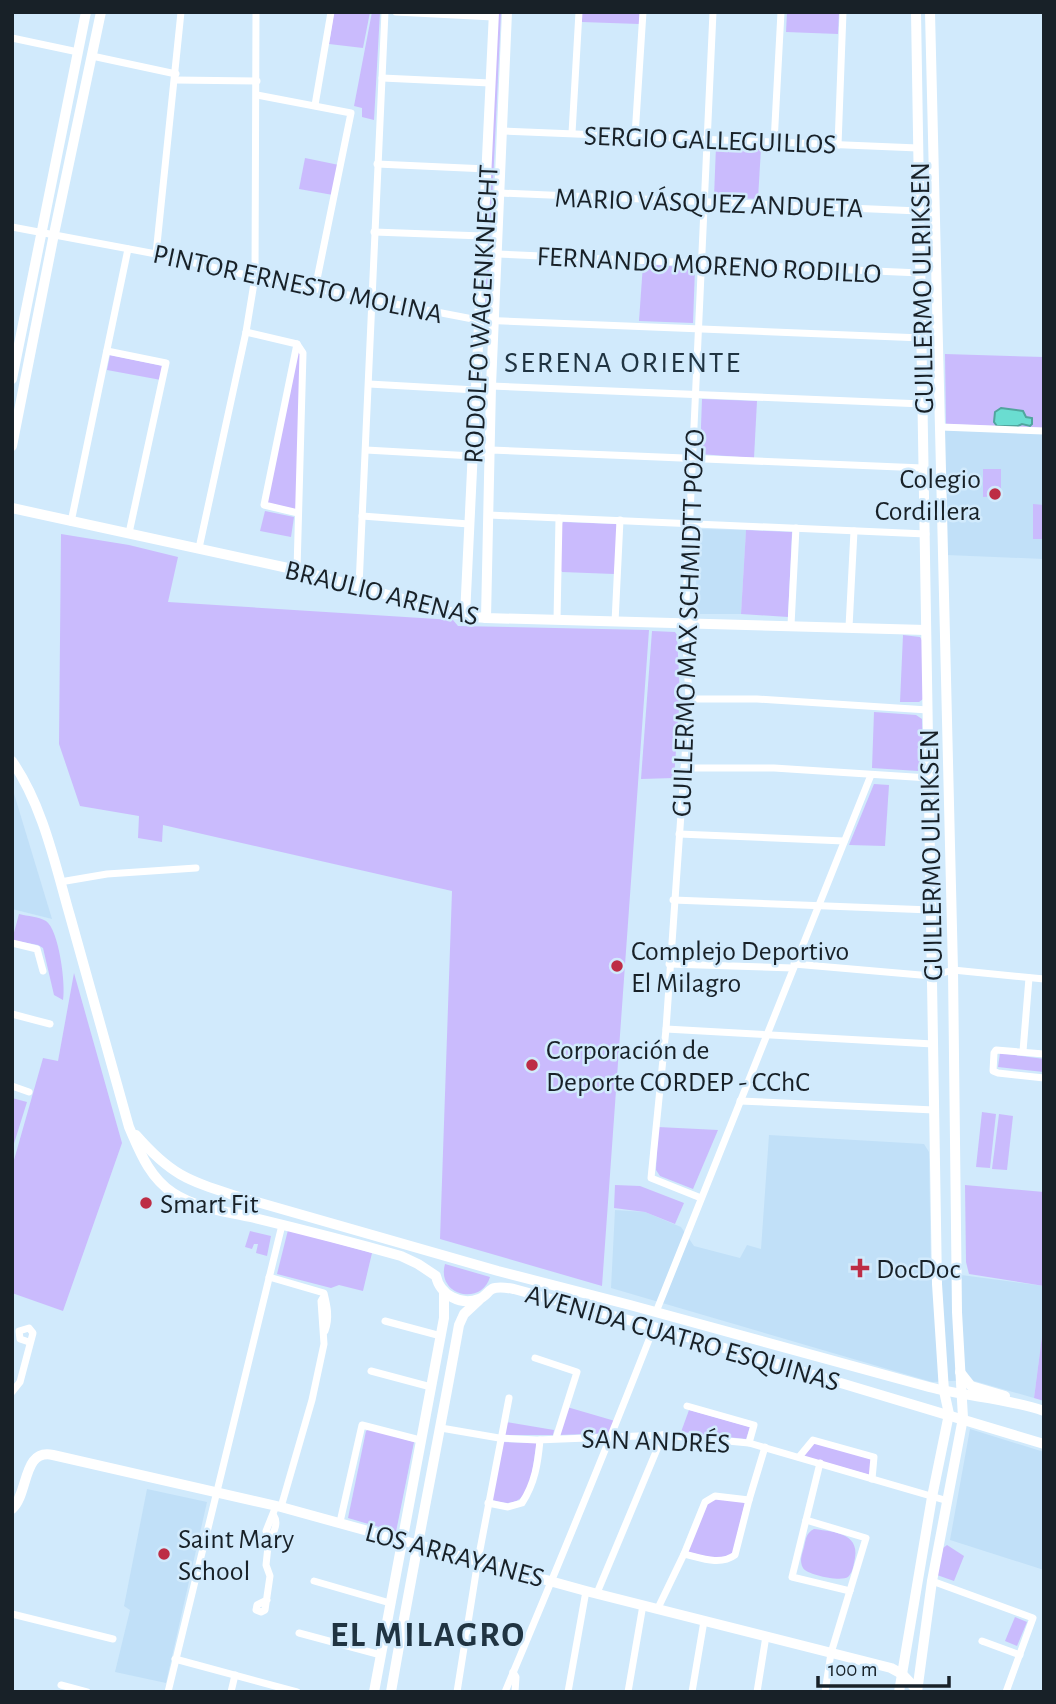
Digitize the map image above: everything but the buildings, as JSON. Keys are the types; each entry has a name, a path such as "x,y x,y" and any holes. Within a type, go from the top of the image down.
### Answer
{"street":[{"path":"12,379 86,12"},
{"path":"12,446 101,12"},
{"path":"156,254 181,12"},
{"path":"199,548 246,332 255,277 256,12"},
{"path":"315,105 331,12"},
{"path":"359,586 385,12"},
{"path":"396,12 494,15"},
{"name":"RODOLFO WAGENKNECHT","path":"486,618 491,386 508,12"},
{"path":"572,133 579,12"},
{"path":"635,136 643,12"},
{"name":"GUILLERMO MAX SCHMIDTT POZO","path":"702,1198 651,1178 666,1028 689,699 685,623 713,12"},
{"path":"774,143 781,12"},
{"path":"838,145 843,12"},
{"name":"GUILLERMO ULRIKSEN","path":"899,1692 949,1414 944,1391 935,1211 916,12"},
{"name":"GUILLERMO ULRIKSEN","path":"918,1691 932,1581 963,1418 956,1210 953,970 930,12"},
{"name":"RODOLFO WAGENKNECHT","path":"465,615 494,15"},
{"path":"12,38 78,52"},
{"path":"92,56 176,77 257,81"},
{"path":"382,78 490,83"},
{"path":"257,95 351,113 315,289"},
{"name":"SERGIO GALLEGUILLOS","path":"503,131 918,148"},
{"path":"377,164 487,169"},
{"name":"MARIO VÁSQUEZ ANDUETA","path":"500,193 919,211"},
{"name":"PINTOR ERNESTO MOLINA","path":"12,227 478,320 922,338"},
{"path":"374,232 483,236"},
{"path":"71,522 128,249"},
{"name":"FERNANDO MORENO RODILLO","path":"497,254 920,273"},
{"path":"246,332 297,344 303,353 297,570"},
{"path":"297,344 264,505 298,513"},
{"path":"107,351 166,363 129,533"},
{"path":"369,384 476,390"},
{"path":"491,386 923,404"},
{"path":"941,427 1044,431"},
{"path":"366,450 473,456 491,450 923,468"},
{"name":"BRAULIO ARENAS","path":"12,508 297,570 465,615 486,618 926,630"},
{"path":"489,515 926,534"},
{"path":"362,516 469,524"},
{"path":"557,620 559,518"},
{"path":"615,622 620,520"},
{"path":"791,625 796,528"},
{"path":"849,627 854,531"},
{"path":"689,699 757,698 928,710"},
{"name":"AVENIDA CUATRO ESQUINAS","path":"12,761 24,779 34,803 60,881 129,1127 144,1161 157,1179 174,1194 208,1208 401,1256 436,1276"},
{"path":"684,768 774,768 929,778"},
{"path":"12,772 24,779"},
{"path":"656,1312 871,775"},
{"path":"679,834 844,841"},
{"path":"60,881 107,874 195,868"},
{"path":"673,900 931,910"},
{"path":"12,943 37,949 43,971"},
{"path":"669,964 793,966 932,976 953,970 1044,979"},
{"path":"1023,1051 1029,978"},
{"path":"12,1014 50,1024"},
{"path":"666,1028 933,1044"},
{"path":"1044,1054 996,1050 993,1071 1044,1078"},
{"path":"12,1087 29,1091"},
{"path":"740,1101 934,1110"},
{"name":"AVENIDA CUATRO ESQUINAS","path":"129,1127 152,1153 173,1171 194,1182 498,1271 944,1391 1024,1404 1044,1411"},
{"path":"935,1211 945,1204 956,1210"},
{"path":"167,1692 282,1225"},
{"path":"374,1692 444,1318 444,1292 436,1276 442,1254"},
{"path":"492,1289 498,1271"},
{"path":"267,1600 270,1576 266,1552 267,1531 270,1518 277,1509 312,1400 324,1344 321,1301 324,1293 269,1277"},
{"name":"AVENIDA CUATRO ESQUINAS","path":"479,1300 492,1289 514,1289 654,1327 1044,1444"},
{"path":"444,1292 464,1300 479,1300"},
{"path":"391,1692 416,1544 441,1429 459,1325 464,1314 479,1300"},
{"path":"385,1321 441,1336"},
{"path":"505,1692 654,1327"},
{"path":"12,1392 20,1382 29,1342"},
{"path":"535,1358 578,1372 556,1438"},
{"path":"371,1371 431,1387"},
{"path":"960,1371 971,1386 1024,1404"},
{"path":"457,1692 499,1438 509,1398"},
{"path":"687,1406 754,1425 749,1443"},
{"path":"340,1522 362,1425 421,1440"},
{"name":"SAN ANDRÉS","path":"441,1429 499,1438 540,1440 663,1435 749,1443 948,1501"},
{"path":"568,1692 592,1592 663,1435"},
{"path":"488,1503 509,1507 522,1503 538,1468 540,1440"},
{"path":"799,1457 813,1440 874,1457 872,1479"},
{"path":"684,1554 717,1561 728,1561 735,1555 748,1500 765,1447"},
{"name":"LOS ARRAYANES","path":"12,1509 20,1500 29,1467 41,1455 47,1453 340,1522 592,1592 891,1668 902,1674 918,1691"},
{"path":"820,1463 792,1577 850,1591"},
{"path":"658,1608 705,1502 715,1496 748,1500"},
{"path":"806,1520 866,1538 831,1653 825,1692"},
{"path":"314,1581 390,1603"},
{"path":"932,1581 1033,1618 1006,1692"},
{"path":"628,1692 643,1605"},
{"path":"12,1614 113,1639"},
{"path":"692,1692 704,1621"},
{"path":"299,1633 381,1655"},
{"path":"757,1692 766,1636"},
{"path":"982,1641 1020,1655"},
{"path":"175,1659 297,1692"},
{"path":"513,1672 516,1677 515,1692"},
{"path":"231,1692 235,1675"},
{"path":"61,1685 87,1692"}],"shaded area":[{"path":"334,12 370,12 363,48 329,44"},
{"path":"372,12 380,12 374,120 362,117 362,108 354,106"},
{"path":"496,12 501,12 487,311 484,310"},
{"path":"582,12 640,12 639,24 582,22"},
{"path":"787,12 839,12 838,34 786,32"},
{"path":"716,146 761,148 758,199 714,197"},
{"path":"305,158 339,165 333,195 299,189"},
{"path":"643,264 695,268 693,323 639,321"},
{"path":"298,350 301,354 296,510 267,503"},
{"path":"945,354 1044,357 1044,428 946,424"},
{"path":"110,355 163,366 161,380 107,370"},
{"path":"702,399 757,401 754,458 700,454"},
{"path":"1001,408 1023,411 1026,417 1032,418 1032,424 997,426 994,422 995,412"},
{"name":"Colegio Cordillera","path":"944,430 1044,433 1044,559 947,555"},
{"path":"983,469 1001,469 1001,496 983,497"},
{"path":"1033,504 1044,505 1044,539 1033,539"},
{"path":"265,511 294,517 291,537 260,531"},
{"path":"563,522 616,524 619,528 614,574 562,572 559,567"},
{"path":"698,529 746,530 741,614 695,614"},
{"path":"746,530 792,532 788,617 741,614"},
{"name":"Corporación de Deporte CORDEP - CChC","path":"61,534 129,545 178,557 168,602 453,620 458,626 649,630 602,1286 440,1239 452,891 163,825 162,842 138,838 139,816 80,806 59,744"},
{"path":"652,631 675,632 677,635 680,696 674,778 641,779"},
{"path":"903,635 920,637 923,642 923,699 919,702 900,702"},
{"path":"874,712 916,715 922,719 923,766 918,771 872,768"},
{"path":"874,784 889,785 885,846 849,845"},
{"path":"12,787 52,919 12,909"},
{"path":"19,914 46,921 51,926 60,958 63,1000 54,995 43,948 12,940"},
{"path":"74,973 122,1143 63,1311 12,1293 12,1167 43,1058 58,1061"},
{"path":"1000,1053 1044,1059 1044,1072 998,1067"},
{"path":"12,1098 27,1102 12,1150"},
{"path":"982,1112 996,1114 990,1168 976,1167"},
{"path":"999,1114 1013,1116 1007,1170 992,1169"},
{"path":"658,1127 718,1130 693,1189 660,1176 656,1170"},
{"path":"769,1135 924,1144 929,1152 931,1271 1044,1286 1044,1321 1034,1398 971,1380 932,1382 611,1288 615,1210 645,1212 681,1227 694,1246 740,1258 747,1245 761,1249"},
{"path":"615,1185 640,1186 684,1203 675,1224 645,1212 614,1208"},
{"path":"965,1185 1044,1192 1044,1286 969,1274 966,1262"},
{"path":"288,1230 372,1253 363,1291 339,1285 331,1288 277,1274"},
{"path":"250,1231 271,1236 267,1256 256,1253 258,1244 254,1244 252,1249 245,1247"},
{"path":"445,1264 490,1277 478,1292 461,1293 453,1290 447,1283 444,1275"},
{"path":"1044,1321 1044,1401 1034,1398"},
{"path":"567,1407 615,1421 611,1433 559,1435"},
{"path":"689,1410 750,1427 746,1439 681,1432"},
{"path":"506,1422 554,1430 553,1435 503,1435"},
{"path":"369,1429 414,1442 396,1532 348,1518 366,1431"},
{"path":"970,1429 1044,1452 1044,1570 950,1540"},
{"path":"502,1442 537,1443 528,1488 517,1501 508,1503 492,1500"},
{"path":"814,1443 872,1458 870,1475 803,1456"},
{"name":"Saint Mary School","path":"147,1489 207,1502 166,1683 115,1672 130,1610 124,1606"},
{"path":"715,1499 745,1502 733,1554 717,1559 688,1552 707,1504"},
{"path":"814,1529 839,1533 851,1540 856,1553 853,1569 848,1577 824,1577 803,1568 801,1558 806,1539"},
{"path":"947,1545 964,1556 954,1581 937,1575 943,1548"},
{"path":"1015,1617 1027,1622 1017,1646 1005,1641"}],"place":[{"name":"Colegio Cordillera","path":"995,494"},
{"name":"Complejo Deportivo El Milagro","path":"617,966"},
{"name":"Corporación de Deporte CORDEP - CChC","path":"532,1065"},
{"name":"Smart Fit","path":"146,1203"},
{"name":"DocDoc","path":"860,1268"},
{"name":"Saint Mary School","path":"164,1554"}],"district":[{"name":"SERENA ORIENTE","path":"623,362"},
{"name":"EL MILAGRO","path":"428,1634"}]}
